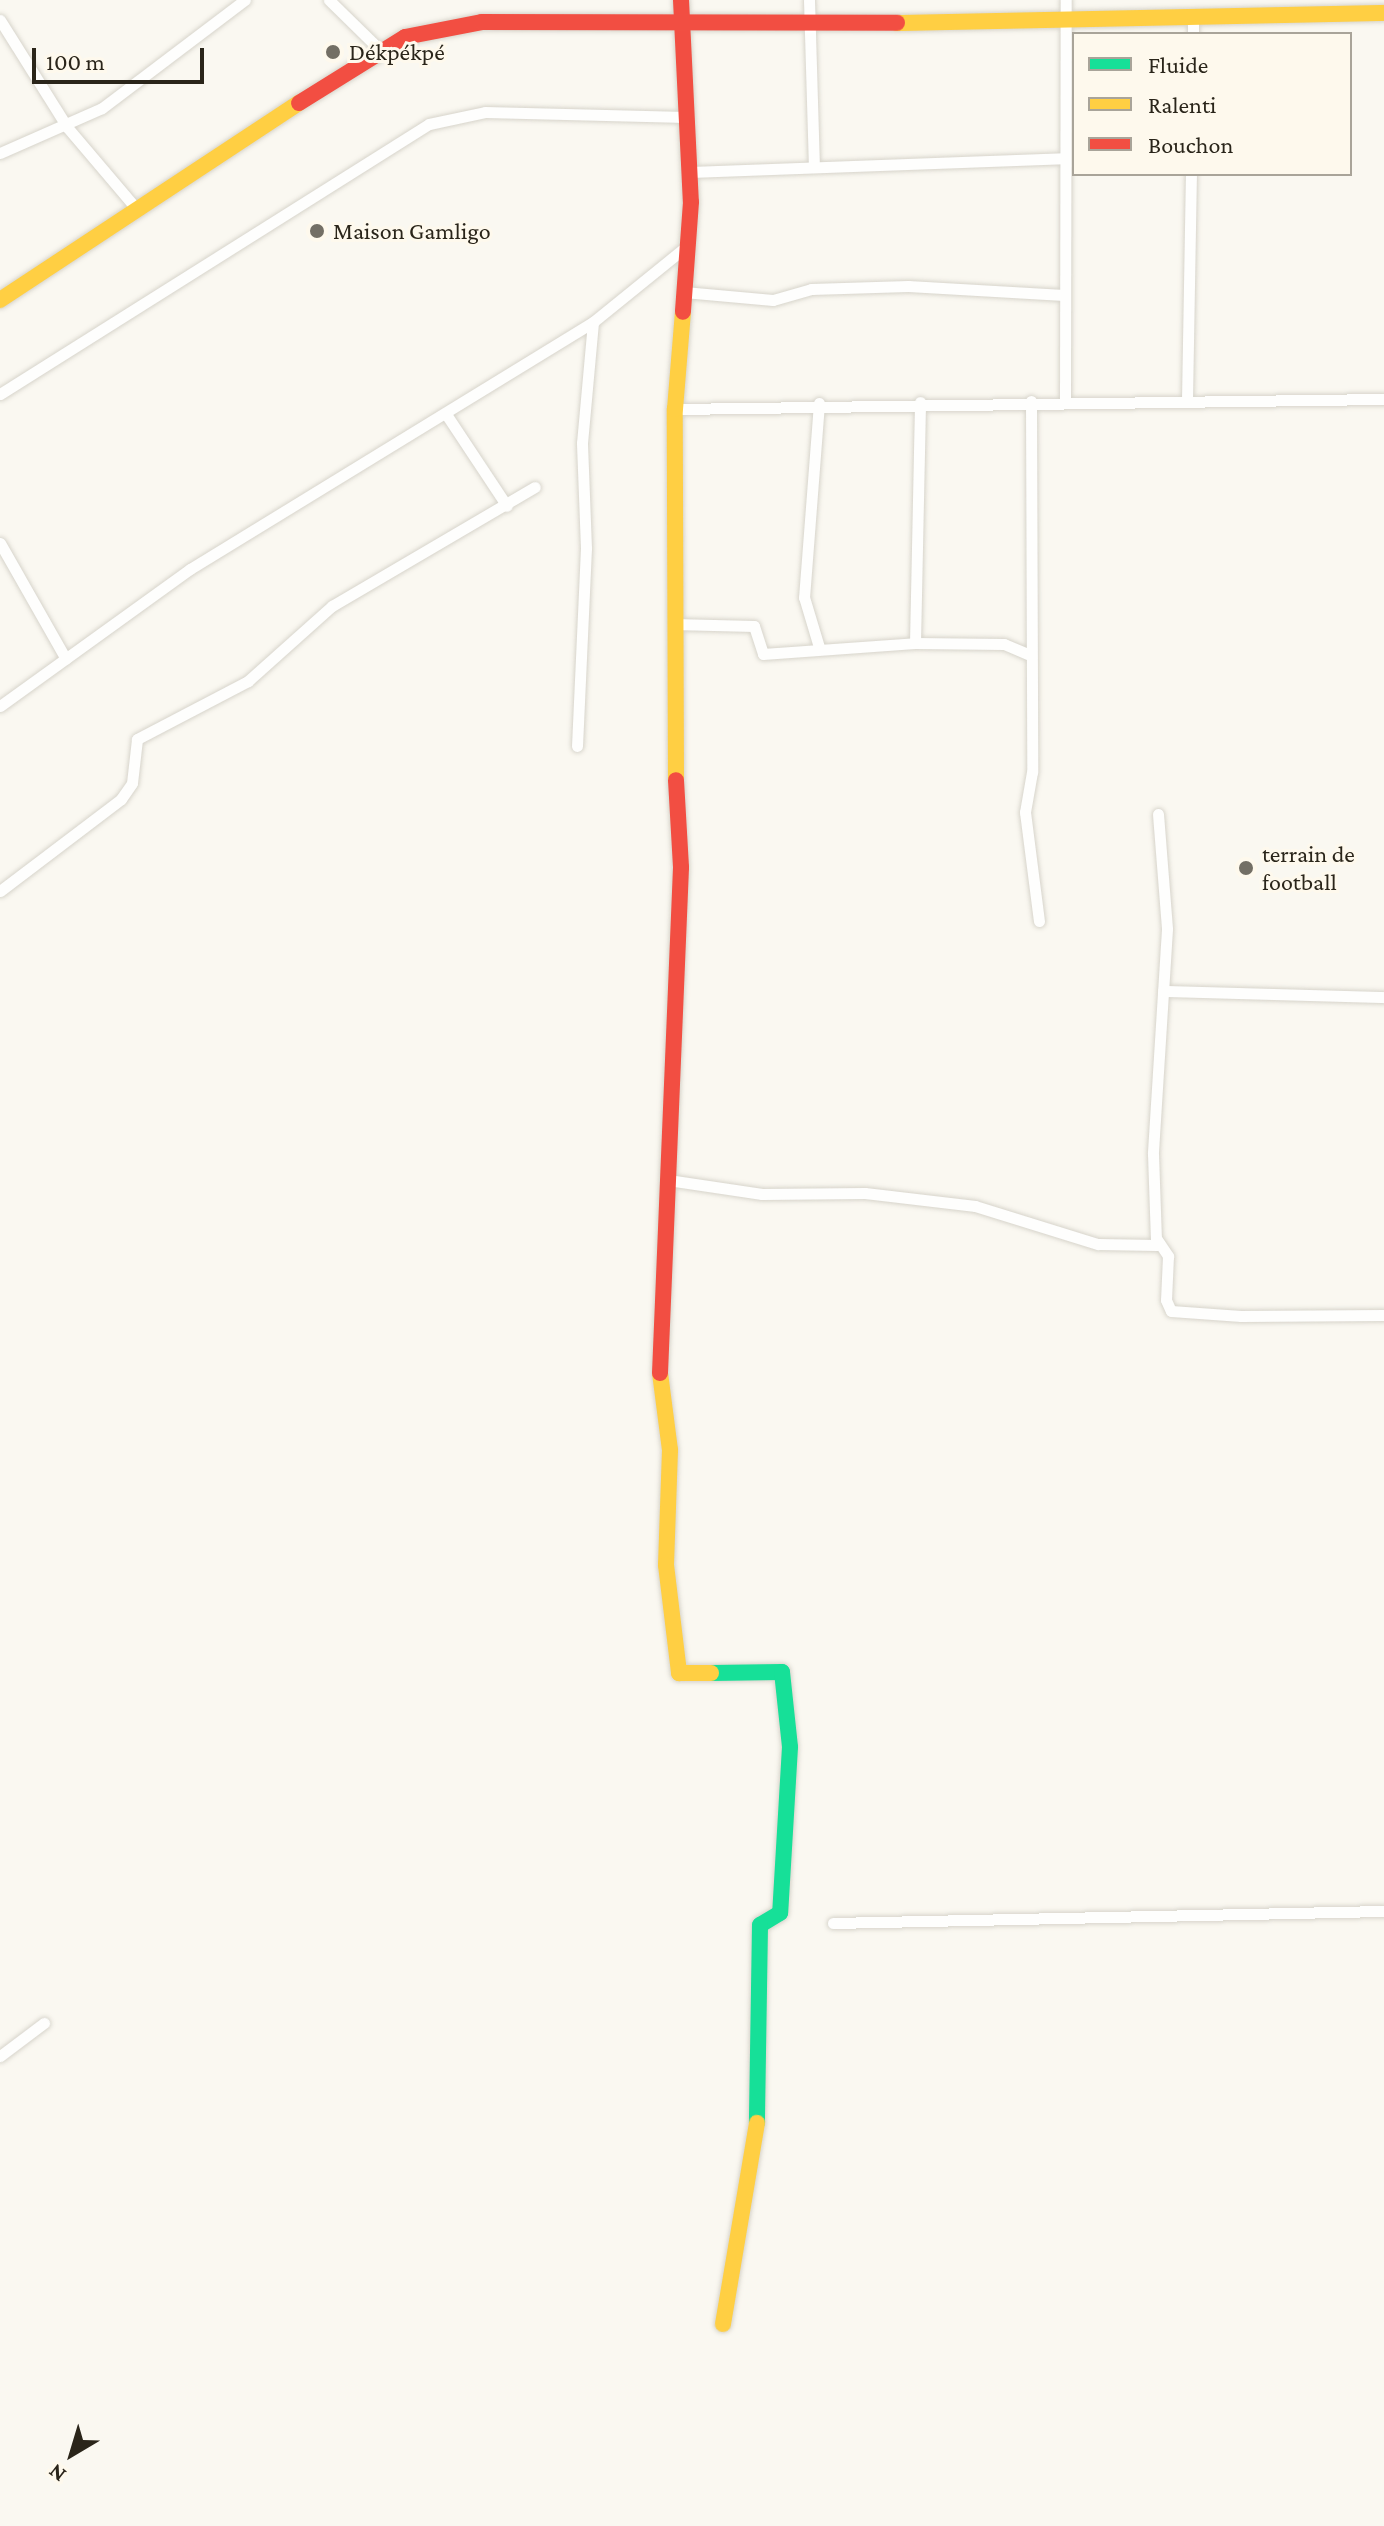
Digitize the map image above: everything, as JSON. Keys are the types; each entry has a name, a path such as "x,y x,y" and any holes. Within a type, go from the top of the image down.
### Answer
{"street":[{"path":"0,153 67,127 245,0"},
{"path":"329,0 380,50"},
{"path":"681,0 689,172 688,245 675,409 673,624 681,867 659,1387 670,1450 666,1565 679,1673 782,1672 790,1747 780,1913 760,1925 760,2104 723,2324"},
{"path":"809,0 814,165"},
{"path":"1065,400 1066,0"},
{"path":"0,300 134,206 380,50 482,22 680,28 1066,21 1193,27 1384,13"},
{"path":"0,20 67,127 134,206"},
{"path":"0,394 429,124 485,112 686,117"},
{"path":"689,172 1065,158"},
{"path":"1187,400 1191,176"},
{"path":"0,706 190,569 593,322 688,245"},
{"path":"684,292 773,300 811,289 908,286 1064,295"},
{"path":"577,746 586,548 582,443 593,322"},
{"path":"675,409 819,403 1384,399"},
{"path":"1031,401 1028,654 1032,772 1025,812 1039,921"},
{"path":"915,643 920,402"},
{"path":"819,403 804,597 819,647"},
{"path":"446,414 507,506"},
{"path":"0,891 121,799 132,783 137,739 238,687 332,606 535,487"},
{"path":"0,543 66,659"},
{"path":"673,624 754,626 763,654 819,647 915,643 1004,644 1028,654"},
{"path":"1158,814 1163,991 1152,1120 1157,1245 1168,1256 1171,1311 1384,1315"},
{"path":"1163,991 1384,997"},
{"path":"668,1180 762,1194 865,1193 975,1206 1098,1244 1157,1245"},
{"path":"833,1923 1384,1911"},
{"path":"0,2056 44,2023"}],"traffic: fast":[{"path":"711,1673 782,1672 790,1747 780,1913 760,1925 757,2123"}],"traffic: slow":[{"path":"897,23 1384,13"},
{"path":"0,300 299,103"},
{"path":"676,780 675,409 683,312"},
{"path":"660,1373 670,1450 666,1565 679,1673 711,1673"},
{"path":"723,2324 757,2123"}],"traffic: jam":[{"path":"681,0 691,202 683,312"},
{"path":"299,103 405,37 482,22 897,23"},
{"path":"660,1373 681,867 676,780"}],"place":[{"name":"Dékpékpé","path":"333,52"},
{"name":"Maison Gamligo","path":"317,231"},
{"name":"terrain de football","path":"1246,868"}]}
